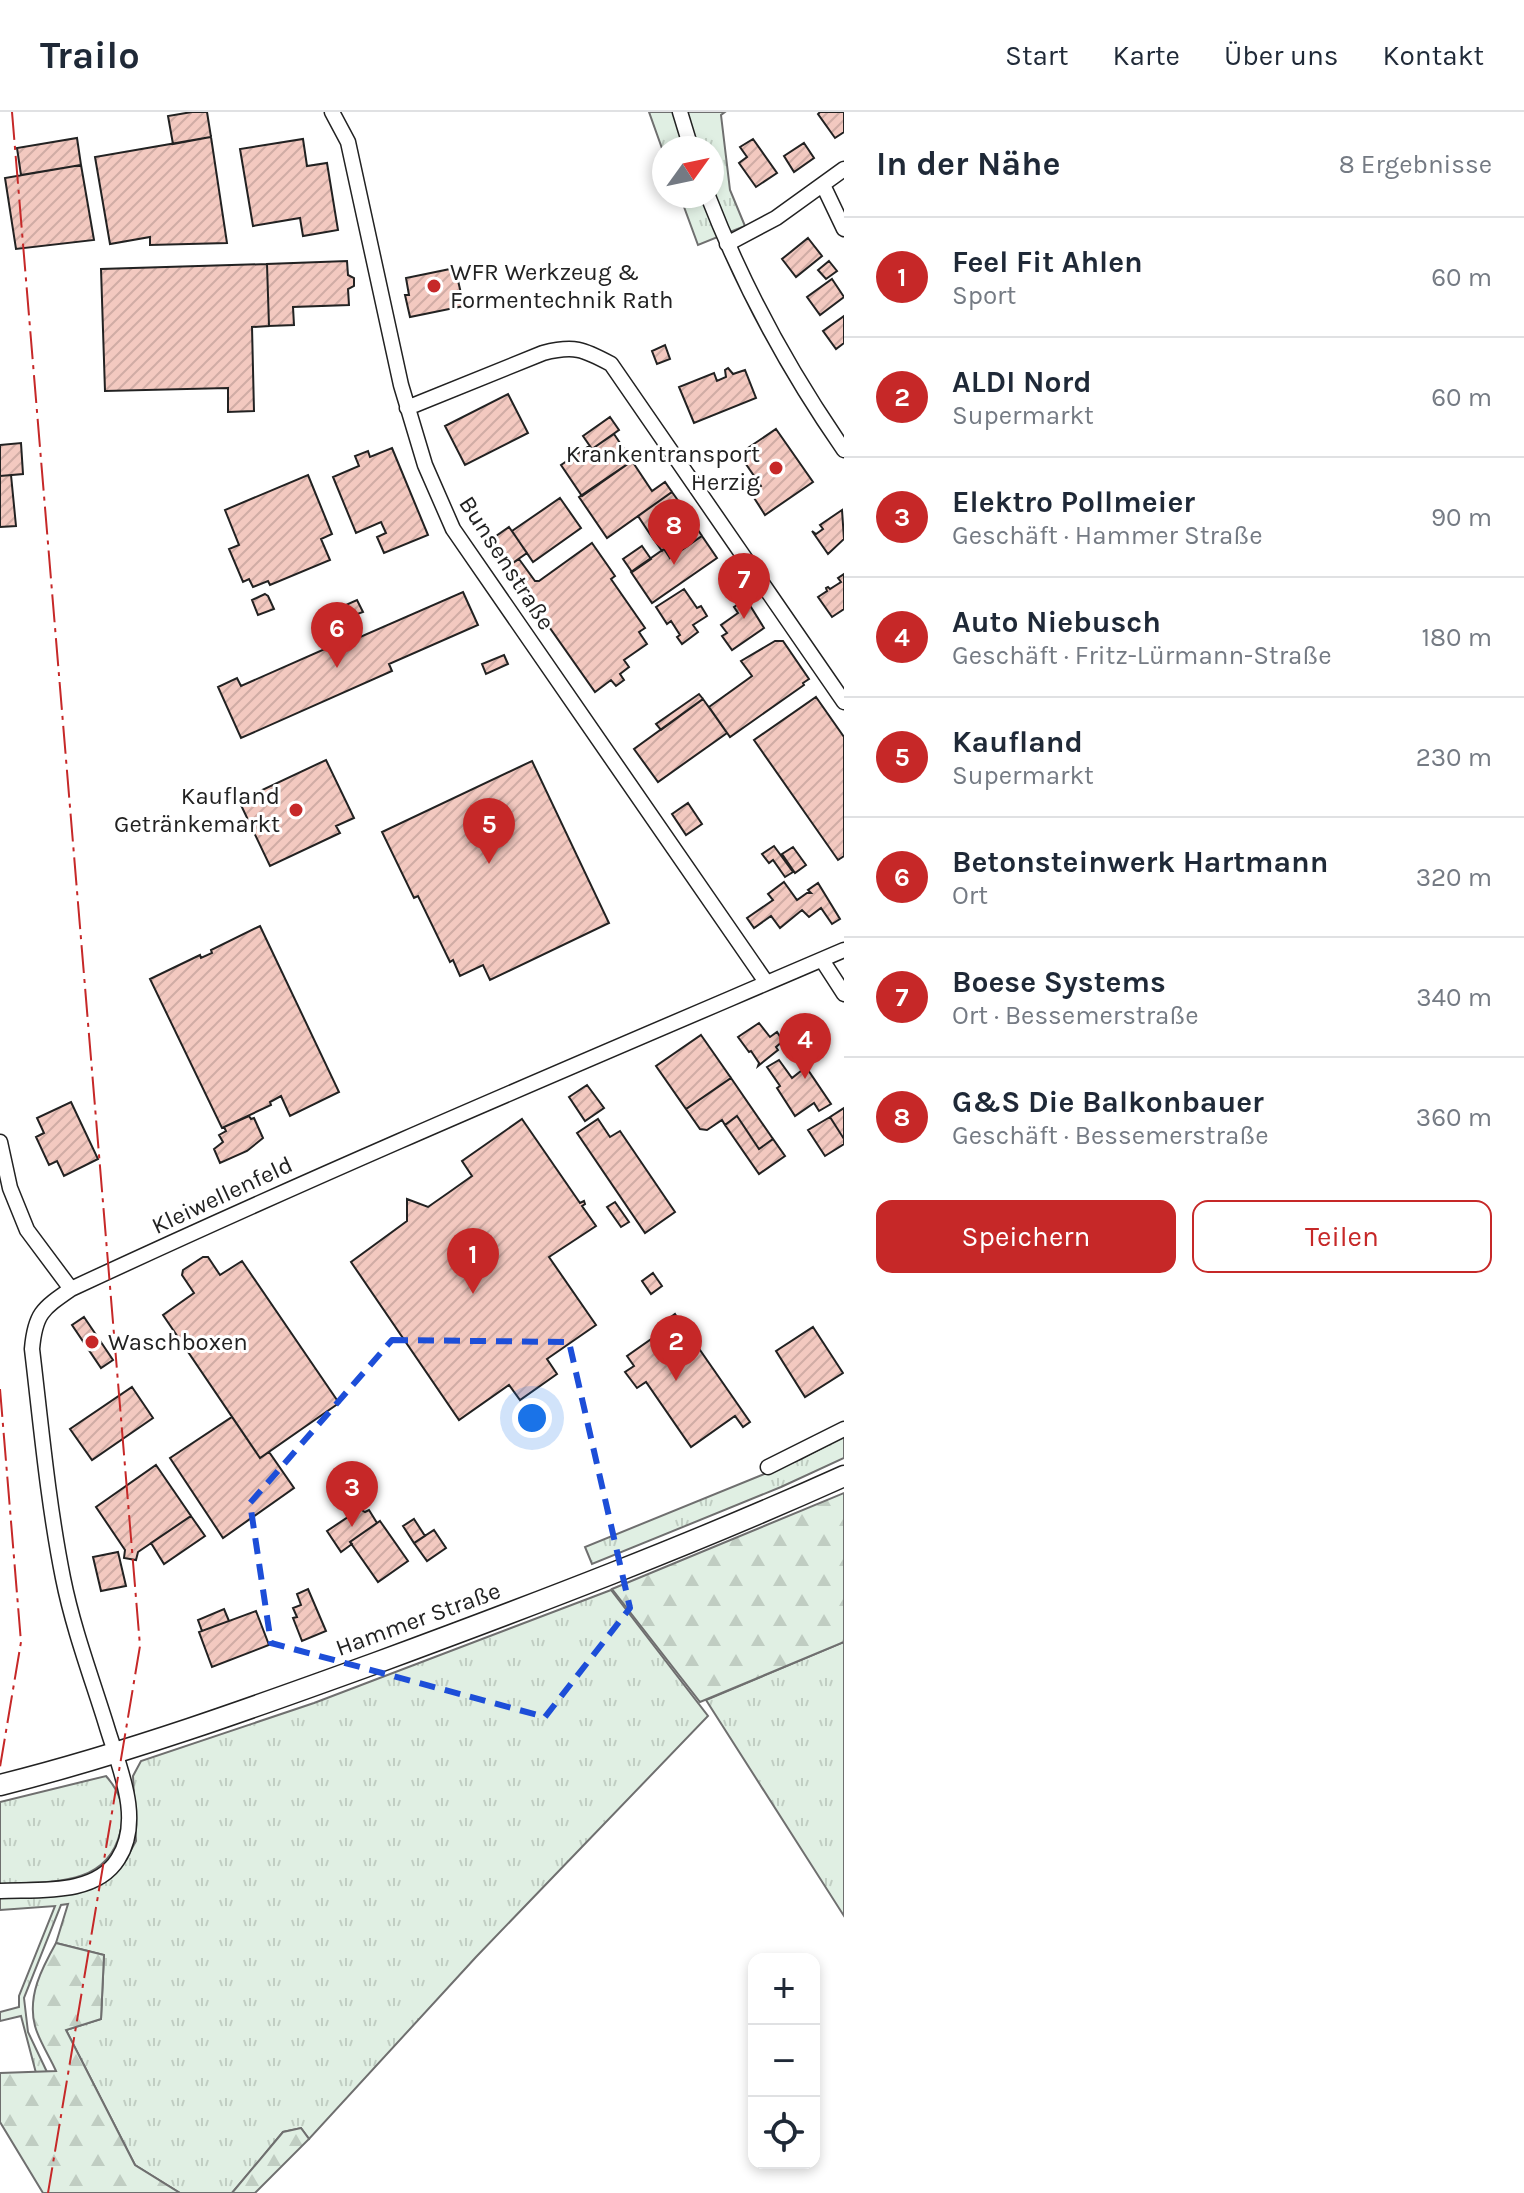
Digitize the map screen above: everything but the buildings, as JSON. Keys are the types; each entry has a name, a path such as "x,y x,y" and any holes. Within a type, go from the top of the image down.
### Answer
{"main road":[{"name":"Hammer Straße","path":"0,1785 115,1754 287,1696 495,1619 844,1476"}],"street":[{"name":"Bunsenstraße","path":"332,112 348,142 407,408 425,465 453,529 766,982"},
{"path":"680,112 687,136"},
{"path":"727,244 754,232 844,169"},
{"path":"823,185 844,229"},
{"path":"713,208 727,244 783,355 844,450"},
{"path":"407,408 543,353 565,348 584,350 611,364 844,702"},
{"name":"Kleiwellenfeld","path":"0,1891 85,1884 117,1862 128,1840 128,1801 63,1580 32,1349 34,1324 48,1305 71,1289 373,1151 844,950"},
{"path":"822,960 844,994"},
{"path":"0,1142 10,1188 27,1230 71,1289"},
{"path":"768,1467 844,1429"}],"highlighted area":[{"path":"392,1340 569,1342 630,1608 545,1717 271,1643 250,1503"}],"green space":[{"path":"649,112 725,112 721,115 724,136 658,136"},
{"path":"724,140 730,190 745,226 698,245 684,208 724,208"},
{"path":"844,1436 844,1458 592,1564 585,1547 801,1459"},
{"path":"844,1493 844,1642 700,1702 612,1589"},
{"path":"611,1590 708,1716 476,1957 309,2139 301,2128 283,2132 232,2193 180,2193 135,2165 66,2030 101,2019 104,1955 56,1943 68,1904 61,1905 24,1998 28,2032 47,2072 36,2073 21,2016 0,2021 0,2012 19,2007 19,1996 55,1906 0,1910 0,1898 73,1894 96,1887 122,1866 136,1841 133,1776 141,1761 314,1703"},
{"path":"844,1642 844,1916 706,1700"},
{"path":"106,1776 119,1795 122,1817 113,1851 102,1864 72,1878 0,1884 0,1802"},
{"path":"56,1943 104,1955 101,2019 66,2030 135,2165 180,2193 43,2193 0,2122 0,2073 56,2071 37,2032 33,2004 41,1972"},
{"path":"301,2128 309,2139 255,2193 232,2193 283,2132"}],"power":[{"path":"12,112 140,1646 48,2193"},
{"path":"0,1389 21,1642 0,1767"}],"place":[{"name":"WFR Werkzeug & Formentechnik Rath","path":"434,286"},
{"name":"Krankentransport Herzig","path":"776,468"},
{"name":"G&S Die Balkonbauer","path":"674,565"},
{"name":"Boese Systems","path":"744,619"},
{"name":"Betonsteinwerk Hartmann","path":"337,668"},
{"name":"Kaufland Getränkemarkt","path":"296,810"},
{"name":"Kaufland","path":"489,864"},
{"name":"Auto Niebusch","path":"805,1079"},
{"name":"Feel Fit Ahlen","path":"473,1294"},
{"name":"Waschboxen","path":"92,1342"},
{"name":"ALDI Nord","path":"676,1381"},
{"name":"Elektro Pollmeier","path":"352,1527"}]}
